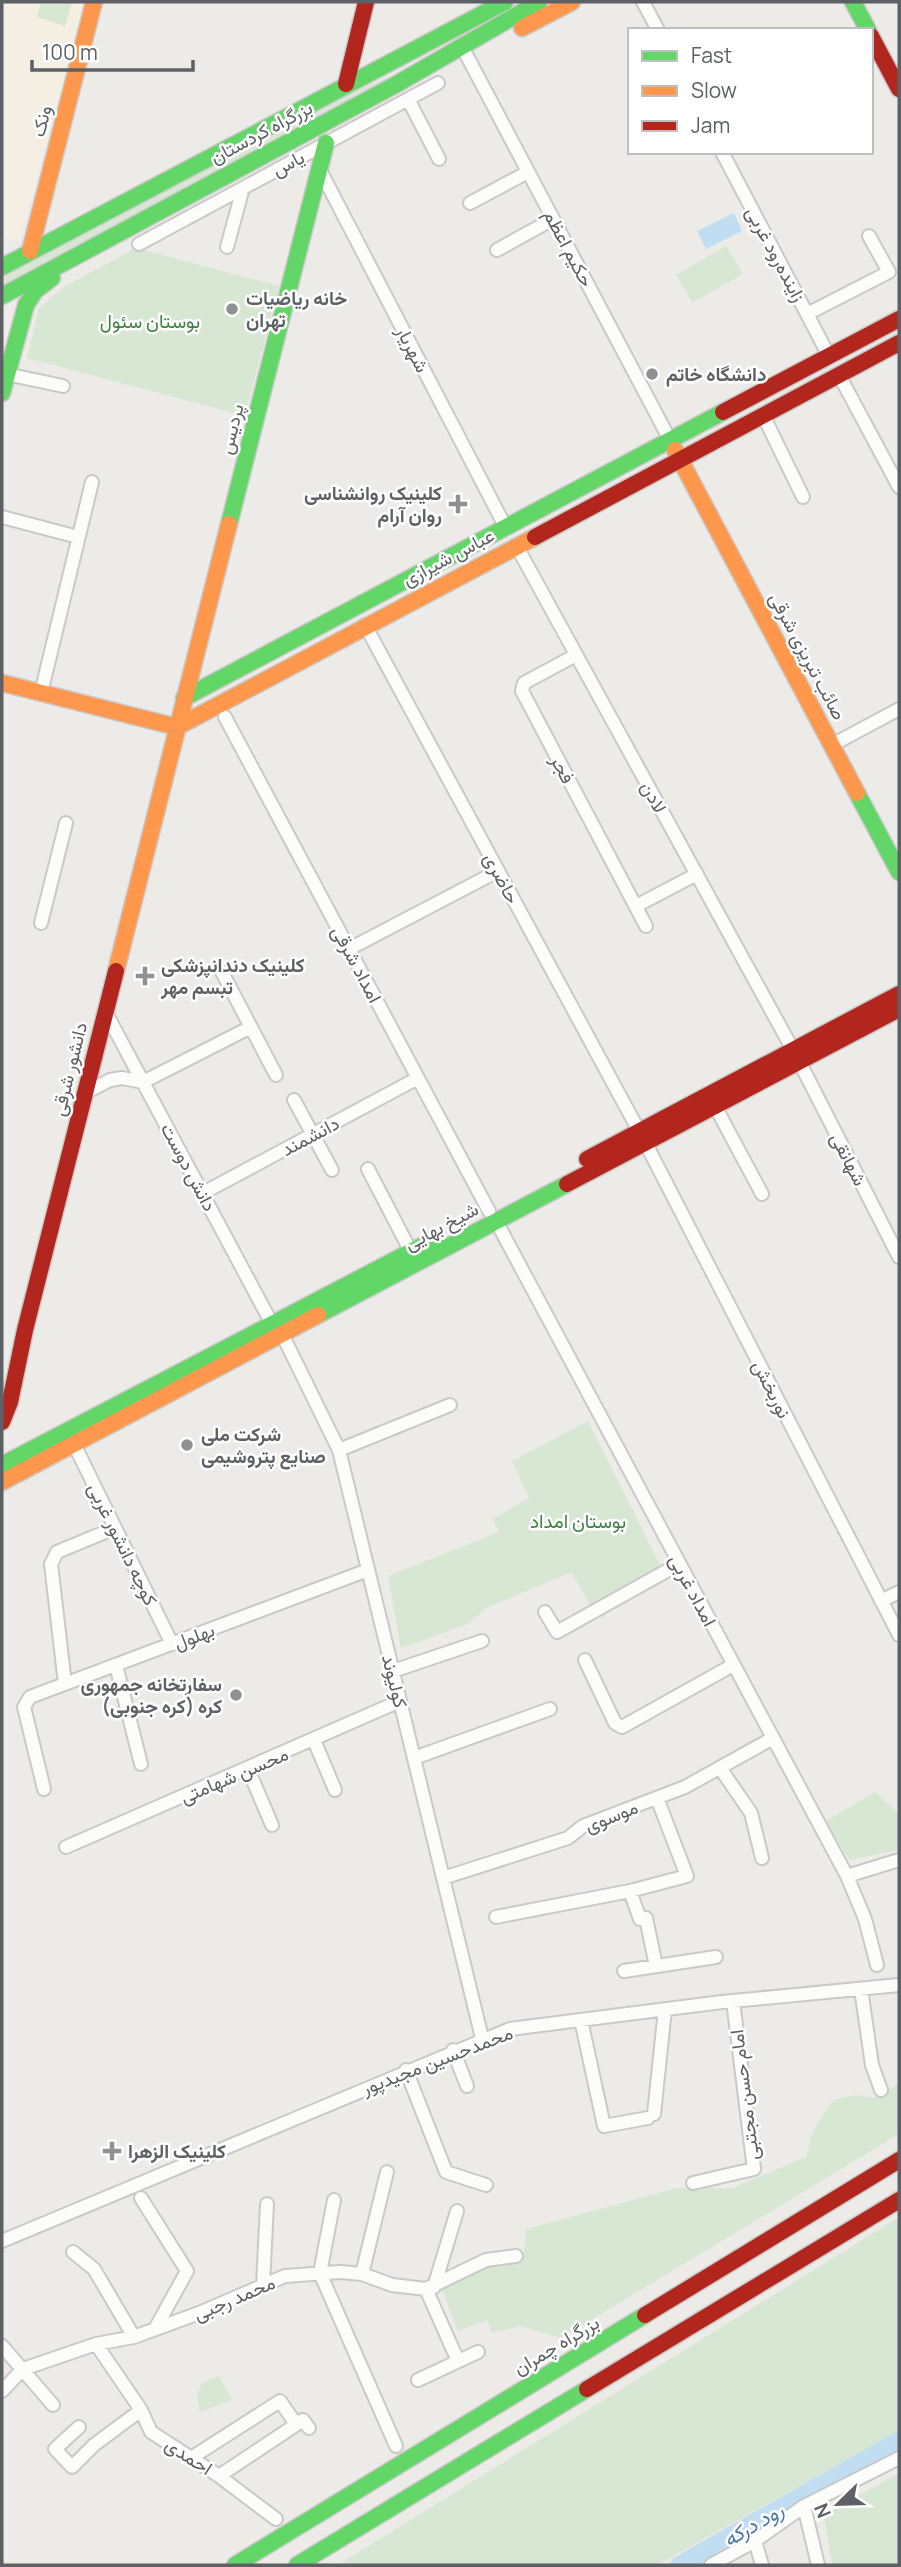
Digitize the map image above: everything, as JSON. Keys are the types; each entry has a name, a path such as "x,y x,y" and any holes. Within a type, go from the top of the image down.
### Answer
{"main road":[{"name":"ونک","path":"30,251 94,2"},
{"path":"346,84 366,2"},
{"path":"346,84 380,55 473,2"},
{"name":"بزرگراه کردستان","path":"2,267 505,2"},
{"name":"بزرگراه کردستان","path":"5,296 104,239 395,85 539,2"},
{"path":"395,85 435,73 572,2"},
{"path":"853,2 867,28"},
{"path":"873,40 899,89"},
{"name":"پردیس","path":"177,726 326,143"},
{"path":"2,393 22,313 30,297 104,239"},
{"name":"عباس شیرازی","path":"184,698 899,319"},
{"name":"عباس شیرازی","path":"177,726 899,343"},
{"name":"صائب تبریزی شرقی","path":"670,440 899,872"},
{"path":"195,653 199,672 218,680"},
{"path":"2,683 177,726"},
{"name":"دانشور شرقی","path":"2,1422 10,1402 25,1330 177,726"},
{"name":"شیخ بهایی","path":"642,1137 715,1106 899,994"},
{"name":"شیخ بهایی","path":"2,1465 277,1329 796,1056 899,1009"},
{"name":"شیخ بهایی","path":"343,1295 411,1252 492,1216"},
{"name":"شیخ بهایی","path":"2,1482 277,1329"},
{"path":"2,1403 15,1346 25,1330"},
{"name":"بزرگراه چمران","path":"235,2565 899,2160"},
{"path":"297,2565 899,2200"}],"street":[{"path":"643,2 657,28"},
{"name":"حکیم اعظم","path":"467,56 670,440"},
{"name":"یاس","path":"139,244 438,83"},
{"path":"408,99 439,159"},
{"name":"زاینده‌رود غربی","path":"723,154 830,356"},
{"name":"شهریار","path":"320,170 506,528"},
{"path":"470,203 528,172"},
{"path":"227,247 243,188"},
{"path":"497,250 553,219"},
{"path":"807,314 890,272 869,236"},
{"path":"6,374 62,387"},
{"path":"839,375 899,487"},
{"path":"763,415 803,497"},
{"path":"41,693 92,482"},
{"path":"2,517 78,537"},
{"name":"لادن","path":"516,545 796,1056"},
{"name":"حاضری","path":"365,625 642,1137"},
{"name":"فجر","path":"576,655 524,683 522,691 646,926"},
{"path":"832,745 899,709"},
{"name":"امداد شرقی","path":"225,717 492,1216"},
{"path":"41,923 66,823"},
{"path":"349,949 498,871"},
{"path":"636,906 696,874"},
{"path":"222,972 276,1074"},
{"name":"دانش دوست","path":"105,1011 277,1329"},
{"path":"85,1093 110,1080 122,1078 143,1082 251,1027"},
{"name":"شهانقی","path":"796,1056 899,1257"},
{"name":"دانشمند","path":"202,1193 418,1079"},
{"path":"294,1100 332,1170"},
{"path":"715,1106 762,1194"},
{"name":"نوربخش","path":"642,1137 899,1636"},
{"path":"368,1169 411,1252"},
{"name":"امداد غربی","path":"492,1216 847,1876 865,1919 877,1965"},
{"name":"کولیوند","path":"277,1329 339,1450 482,2038"},
{"path":"339,1450 450,1405"},
{"name":"کوچه دانشور غربی","path":"74,1444 172,1644"},
{"path":"65,1684 51,1564 53,1557 57,1552 115,1528"},
{"path":"545,1612 557,1632 679,1564"},
{"name":"بهلول","path":"44,1789 24,1707 30,1698 368,1570"},
{"path":"881,1601 899,1592"},
{"path":"393,1671 482,1642"},
{"path":"585,1660 615,1723 622,1727 733,1665"},
{"path":"116,1665 141,1764"},
{"name":"محسن شهامتی","path":"66,1847 400,1701"},
{"path":"414,1758 550,1709"},
{"name":"موسوی","path":"443,1878 568,1838 583,1826 657,1798 720,1768 773,1738"},
{"path":"314,1740 335,1790"},
{"path":"720,1768 751,1813 762,1858"},
{"path":"248,1769 272,1825"},
{"path":"496,1917 630,1891 687,1875 657,1798"},
{"path":"847,1876 899,1860"},
{"path":"630,1891 640,1919 646,1918 656,1966"},
{"path":"624,1971 716,1956"},
{"name":"محمدحسین مجیدپور","path":"2,2241 453,2050 510,2029 733,2001 899,1985"},
{"path":"861,1989 872,2065 881,2090"},
{"name":"امام حسن مجتبی","path":"693,2183 754,2169 733,2001"},
{"path":"581,2020 604,2126 651,2116 666,2009"},
{"path":"453,2050 467,2086"},
{"path":"406,2070 446,2172 486,2185"},
{"path":"362,2274 387,2172"},
{"path":"141,2198 187,2271 155,2329"},
{"path":"334,2200 320,2273 396,2446"},
{"path":"263,2285 267,2204"},
{"path":"457,2211 430,2288 458,2361"},
{"path":"73,2252 94,2269 134,2337"},
{"path":"430,2288 486,2260 516,2256"},
{"name":"محمد رجبی","path":"2,2391 23,2370 96,2344 134,2337 285,2276 362,2274 392,2285 430,2288"},
{"name":"احمدی","path":"96,2344 141,2410 151,2432 219,2476 276,2519"},
{"path":"2,2346 53,2405"},
{"path":"418,2380 478,2352"},
{"path":"191,2458 280,2401 296,2424"},
{"path":"79,2427 55,2449 72,2467 94,2445 141,2410"},
{"path":"219,2476 303,2420 309,2428"},
{"path":"711,2565 755,2541 804,2506 899,2458"},
{"path":"804,2506 818,2565"},
{"path":"755,2541 762,2565"}],"shaded area":[{"path":"2,2 85,2 20,242 2,237"}],"green space":[{"path":"41,2 72,2 65,26 37,17"},
{"path":"401,72 2,286 2,278 325,105"},
{"path":"726,246 743,274 692,303 676,275"},
{"name":"بوستان سئول","path":"136,248 279,286 245,416 27,358 39,308 64,287"},
{"name":"بوستان امداد","path":"588,1421 662,1569 592,1608 572,1573 567,1574 486,1608 468,1624 401,1648 388,1576 499,1532 493,1519 529,1498 512,1461"},
{"path":"875,1792 899,1814 899,1850 849,1860 826,1821"},
{"path":"899,2084 899,2134 561,2338 521,2326 491,2333 488,2320 458,2331 442,2289 495,2263 523,2262 526,2229 677,2188 732,2188 806,2157 813,2131 833,2100 854,2095 874,2098"},
{"path":"899,2217 899,2431 657,2565 338,2565"},
{"path":"219,2376 232,2400 200,2412 197,2395 202,2383"},
{"path":"899,2473 899,2565 832,2565 824,2515"}],"water":[{"path":"734,213 742,231 706,249 697,231"}],"waterway":[{"name":"رود درکه","path":"680,2565 899,2441"}],"traffic: fast":[{"path":"2,267 505,2"},
{"path":"2,296 395,85 539,2"},
{"path":"853,2 867,28"},
{"path":"229,524 326,143"},
{"path":"2,393 26,305 35,291 52,278"},
{"path":"184,698 723,412"},
{"path":"857,793 899,872"},
{"path":"318,1315 567,1184"},
{"path":"2,1465 435,1239"},
{"path":"235,2565 645,2315"},
{"path":"297,2565 587,2389"}],"traffic: slow":[{"path":"30,251 94,2"},
{"path":"522,28 572,2"},
{"path":"675,450 857,793"},
{"path":"116,971 229,524"},
{"path":"2,683 177,727 535,537"},
{"path":"2,1482 318,1315"}],"traffic: jam":[{"path":"346,84 366,2"},
{"path":"873,40 899,89"},
{"path":"723,412 899,319"},
{"path":"535,537 899,343"},
{"path":"2,1422 10,1402 25,1330 116,971"},
{"path":"587,1159 899,994"},
{"path":"567,1184 899,1009"},
{"path":"645,2315 899,2160"},
{"path":"587,2389 899,2200"}],"place":[{"name":"خانه ریاضیات تهران","path":"232,309"},
{"name":"دانشگاه خاتم","path":"652,374"},
{"name":"کلینیک روانشناسی روان آرام","path":"458,504"},
{"name":"کلینیک دندانپزشکی تبسم مهر","path":"145,976"},
{"name":"شرکت ملی صنایع پتروشیمی","path":"187,1445"},
{"name":"سفارتخانه جمهوری کره (کره جنوبی)","path":"236,1695"},
{"name":"کلینیک الزهرا","path":"112,2151"}]}
